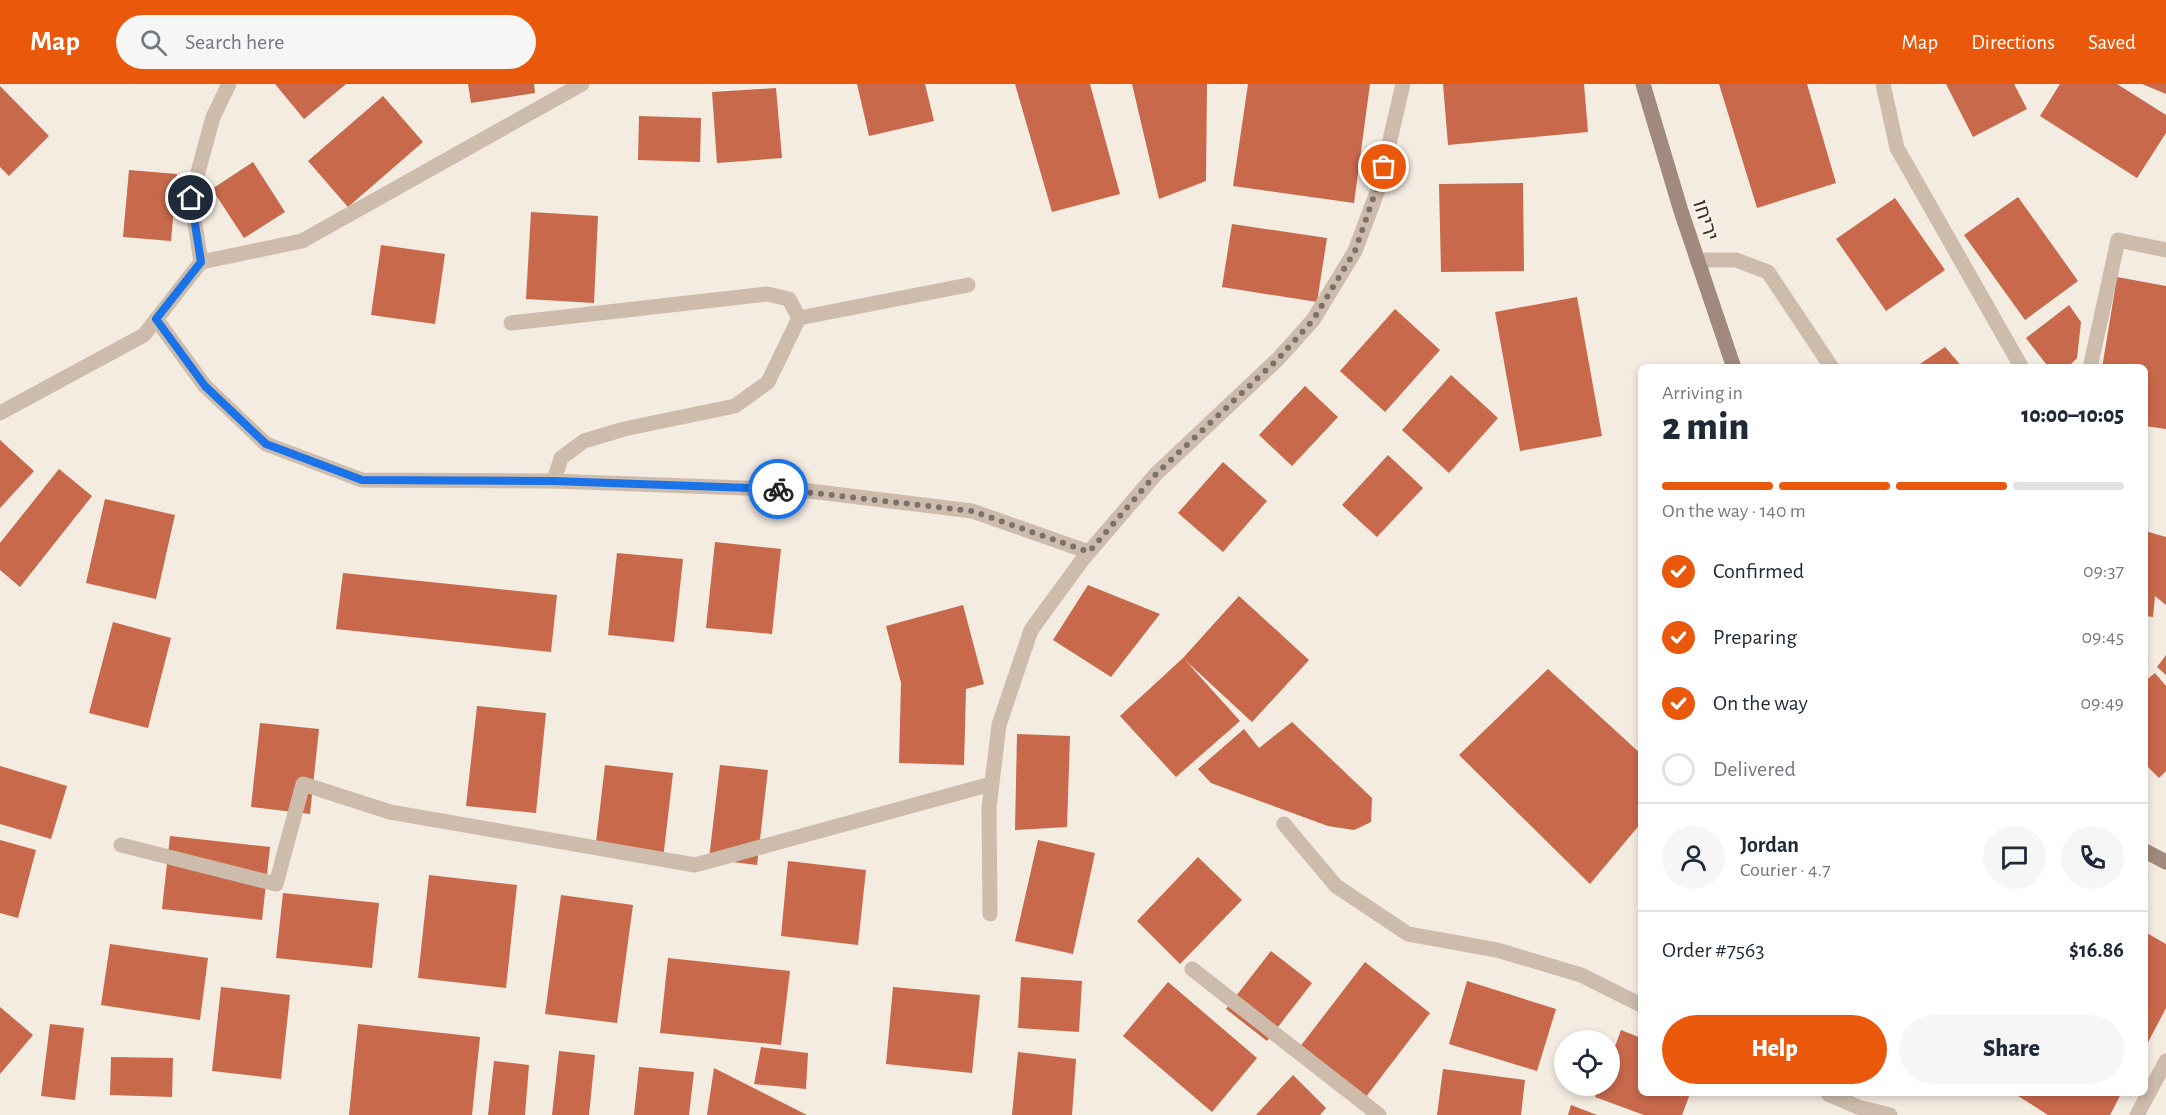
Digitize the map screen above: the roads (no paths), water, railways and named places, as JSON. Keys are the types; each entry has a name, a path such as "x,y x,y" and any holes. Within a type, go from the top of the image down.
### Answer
{"main road":[{"name":"יריחו","path":"1643,84 1697,260 1733,364"},
{"path":"2148,853 2166,862"}],"street":[{"path":"201,262 191,198 213,117 229,84"},
{"path":"0,413 144,335 201,262 302,241 582,84"},
{"path":"990,914 989,808 999,725 1031,630 1089,552 1156,474 1278,359 1313,320 1355,251 1379,187 1403,84"},
{"path":"1883,84 1897,148 2020,364"},
{"path":"2091,364 2118,240 2166,250"},
{"path":"1697,260 1736,260 1768,272 1829,364"},
{"path":"799,318 968,285"},
{"path":"511,323 767,294 789,299 799,318"},
{"path":"554,481 561,458 584,441 624,429 735,406 768,381 799,318"},
{"path":"156,319 205,386 266,444 362,480 554,481 801,490 972,511 1089,552"},
{"path":"121,845 276,884 303,784 390,812 694,865 991,784"},
{"path":"1284,824 1336,886 1408,934 1497,950 1581,975 1638,1004"},
{"path":"1192,969 1378,1115"},
{"path":"2148,1094 2166,1060"},
{"path":"1833,1096 1858,1107 1890,1115"},
{"path":"2137,1115 2147,1096"}]}
